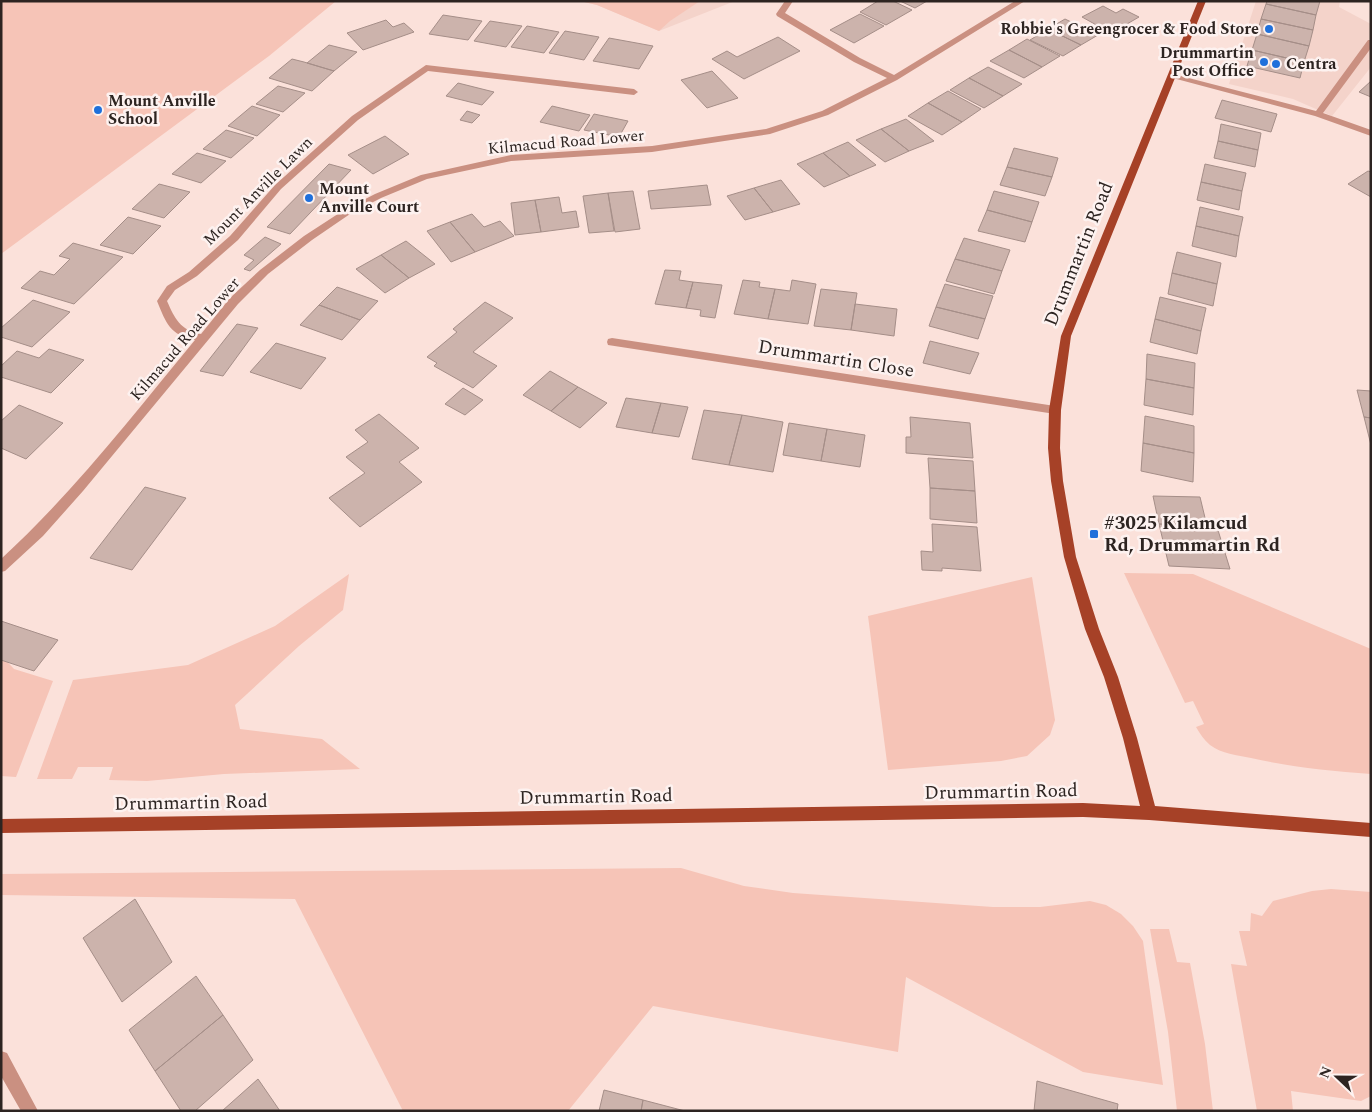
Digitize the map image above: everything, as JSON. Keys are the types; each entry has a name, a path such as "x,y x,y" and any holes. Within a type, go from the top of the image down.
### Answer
{"main road":[{"name":"Drummartin Road","path":"1,826 1083,810 1149,813 1130,738 1111,677 1092,629 1070,557 1057,481 1054,448 1055,410 1066,336 1173,77 1202,1"},
{"path":"1149,813 1371,830"}],"street":[{"path":"788,1 780,14 857,60 894,78"},
{"name":"Kilmacud Road Lower","path":"1,567 39,532 79,488 202,338 252,284 308,238 378,196 424,177 511,158 652,149 767,132 825,113 894,78 1021,1"},
{"path":"1318,114 1371,42"},
{"name":"Mount Anville Lawn","path":"202,338 188,335 174,328 162,300 170,288 193,274 234,238 278,186 355,118 426,68 634,92"},
{"path":"1173,77 1318,114 1371,133"},
{"name":"Drummartin Close","path":"612,342 1055,410"},
{"path":"1,1058 30,1111"}],"shaded area":[{"name":"Mount Anville School","path":"1,1 336,1 269,56 1,254"},
{"path":"580,1 735,1 659,31 597,5"},
{"path":"580,1 700,1 670,21 659,31 597,5"},
{"path":"1256,1 1340,1 1339,7 1371,24 1371,67 1332,116 1293,99 1229,84"},
{"path":"1124,573 1193,574 1371,649 1371,774 1281,764 1230,754 1210,745 1196,727 1204,724 1193,701 1185,703"},
{"path":"349,574 343,610 299,646 235,705 240,729 322,739 360,769 224,774 147,781 109,780 113,767 78,767 72,779 37,779 73,680 188,665 275,626"},
{"path":"1032,577 1055,720 1050,735 1027,756 1001,761 888,770 868,616"},
{"path":"1,655 14,669 53,681 16,777 1,776"},
{"path":"681,868 744,886 793,893 993,907 1040,907 1090,901 1106,905 1121,914 1133,926 1143,941 1163,1085 1083,1072 906,977 898,1052 653,1006 568,1111 403,1111 295,899 1,895 1,874"},
{"path":"1331,889 1371,892 1371,1096 1361,1101 1291,1091 1293,1111 1257,1111 1231,964 1247,966 1239,931 1250,931 1251,913 1262,916 1273,901 1312,891"},
{"path":"1150,929 1169,929 1177,962 1190,963 1205,1044 1213,1111 1177,1111 1168,1032"}],"building":[{"path":"878,1 893,1 912,10 886,25 860,12"},
{"path":"900,1 927,1 915,8"},
{"path":"1267,1 1320,1 1316,15 1266,4"},
{"path":"1266,4 1316,15 1313,30 1261,19"},
{"path":"1103,6 1116,13 1123,9 1139,17 1108,35 1097,29 1100,27 1082,17"},
{"path":"860,14 884,26 854,43 830,30"},
{"path":"443,15 482,21 468,40 429,34"},
{"path":"1065,19 1098,35 1081,45 1048,29"},
{"path":"1261,19 1313,30 1309,46 1257,34"},
{"path":"386,20 393,27 404,23 414,32 363,50 347,33"},
{"path":"490,21 522,26 506,47 474,41"},
{"path":"527,26 559,32 544,53 511,47"},
{"path":"1048,29 1081,45 1063,56 1030,40"},
{"path":"565,31 599,37 584,60 549,53"},
{"path":"1257,34 1309,46 1304,62 1252,50"},
{"path":"778,37 800,51 744,79 712,59 727,51 737,57"},
{"path":"609,38 653,46 639,69 593,61"},
{"path":"1027,39 1060,56 1042,67 1009,50"},
{"path":"329,45 357,52 334,71 307,63"},
{"path":"1009,50 1042,67 1024,78 990,61"},
{"name":"Centra","path":"1252,50 1304,62 1300,78 1247,66"},
{"path":"292,59 334,71 312,91 269,78"},
{"path":"988,67 1022,84 1003,96 969,78"},
{"path":"712,71 738,98 707,108 681,80"},
{"path":"969,78 1003,96 984,108 950,90"},
{"path":"1371,81 1371,97 1359,92"},
{"path":"458,83 494,92 482,105 446,96"},
{"path":"278,86 305,93 283,112 256,104"},
{"path":"948,91 981,109 962,122 928,103"},
{"path":"1222,100 1277,114 1271,132 1215,118"},
{"path":"928,103 962,122 942,135 908,116"},
{"path":"252,106 280,115 257,136 228,126"},
{"path":"552,106 590,115 579,131 540,122"},
{"path":"467,111 480,115 472,123 460,120"},
{"path":"594,114 628,121 619,137 584,130"},
{"path":"906,119 934,141 909,151 881,129"},
{"path":"1221,124 1261,133 1258,150 1218,141"},
{"path":"881,129 909,151 885,162 856,140"},
{"path":"226,130 254,138 231,158 203,149"},
{"path":"385,136 409,154 373,174 348,155"},
{"path":"1218,141 1258,150 1255,167 1214,158"},
{"path":"848,142 876,165 850,176 823,153"},
{"path":"1014,148 1058,158 1052,177 1007,167"},
{"path":"197,153 226,161 201,183 172,174"},
{"path":"823,153 850,176 824,187 797,164"},
{"name":"Mount Anville Court","path":"329,164 351,170 290,234 267,227"},
{"path":"1205,164 1246,173 1242,191 1201,182"},
{"path":"1007,167 1052,177 1045,196 1000,185"},
{"path":"1368,171 1371,172 1371,197 1348,184"},
{"path":"781,180 800,204 773,212 754,188"},
{"path":"1201,182 1242,191 1239,210 1197,200"},
{"path":"159,184 190,192 164,218 132,209"},
{"path":"707,185 711,205 651,209 648,191"},
{"path":"754,188 773,212 745,220 727,196"},
{"path":"633,191 640,229 615,232 608,193"},
{"path":"994,191 1039,202 1032,222 987,210"},
{"path":"608,193 614,231 589,233 583,196"},
{"path":"559,197 562,213 576,211 579,227 541,232 535,200"},
{"path":"535,200 541,232 515,235 511,203"},
{"path":"1200,207 1243,217 1239,236 1196,226"},
{"path":"987,210 1032,222 1025,242 978,231"},
{"path":"472,214 484,227 500,221 514,236 475,252 450,222"},
{"path":"128,217 161,226 133,254 100,245"},
{"path":"450,222 475,252 451,262 427,231"},
{"path":"1196,226 1239,236 1236,257 1192,246"},
{"path":"265,237 281,244 250,271 244,269 254,260 244,255"},
{"path":"964,238 1010,250 1002,271 955,259"},
{"path":"406,241 435,264 409,278 381,255"},
{"path":"73,243 123,257 74,304 21,288 40,271 54,275 70,259 59,256"},
{"path":"1177,252 1221,263 1217,284 1172,273"},
{"path":"381,255 409,278 385,293 356,269"},
{"path":"955,259 1002,271 994,294 946,281"},
{"path":"665,270 681,271 679,280 693,282 686,308 655,304"},
{"path":"1172,273 1217,284 1213,306 1168,294"},
{"path":"743,280 760,282 759,287 775,289 768,319 734,314"},
{"path":"792,280 816,284 808,324 768,319 775,289 790,291"},
{"path":"693,282 722,285 715,318 700,316 701,310 686,308"},
{"path":"945,284 993,296 985,319 936,307"},
{"path":"337,287 378,301 360,320 319,305"},
{"path":"821,289 857,293 851,330 814,326"},
{"path":"1160,297 1206,308 1201,331 1155,319"},
{"path":"33,300 70,312 32,347 1,337 1,328"},
{"path":"485,302 513,318 473,352 497,366 473,388 434,366 437,363 427,357 457,332 453,329"},
{"path":"855,304 897,309 894,336 851,330"},
{"path":"319,305 360,320 342,340 300,325"},
{"path":"936,307 985,319 978,339 929,326"},
{"path":"1155,319 1201,331 1197,354 1150,342"},
{"path":"237,324 258,328 223,376 200,371"},
{"path":"930,341 979,353 970,374 923,363"},
{"path":"276,343 326,358 301,389 250,372"},
{"path":"49,349 84,360 51,393 1,377 1,366 17,351 39,358"},
{"path":"1147,354 1195,363 1194,388 1146,379"},
{"path":"550,371 578,387 551,411 523,395"},
{"path":"1146,379 1194,388 1193,415 1144,405"},
{"path":"578,387 607,403 580,428 551,411"},
{"path":"463,388 483,400 465,415 445,404"},
{"path":"1357,390 1371,391 1371,418 1364,417"},
{"path":"626,398 661,403 652,433 616,427"},
{"path":"661,403 688,407 679,437 652,433"},
{"path":"19,405 63,423 26,459 1,448 1,421"},
{"path":"704,410 742,415 729,465 692,459"},
{"path":"379,414 419,448 399,462 422,482 360,527 329,498 365,473 346,457 368,442 355,430"},
{"path":"742,415 783,422 773,472 729,465"},
{"path":"1145,416 1194,426 1194,453 1143,443"},
{"path":"910,417 970,423 973,458 906,453 906,437 911,437"},
{"path":"1364,417 1371,418 1371,445"},
{"path":"789,423 827,429 821,461 783,455"},
{"path":"827,429 865,435 860,467 821,461"},
{"path":"1143,443 1194,453 1193,482 1141,471"},
{"path":"928,458 973,461 975,491 930,488"},
{"path":"145,487 186,498 132,570 90,558"},
{"path":"930,488 975,491 977,523 930,519"},
{"path":"1153,496 1200,497 1207,526 1159,524"},
{"path":"932,524 977,527 981,571 942,568 942,571 922,570 921,551 933,552"},
{"path":"1159,524 1217,527 1230,569 1169,566"},
{"path":"1,621 58,640 34,671 1,660"},
{"path":"135,899 172,962 122,1002 83,938"},
{"path":"196,976 223,1015 155,1071 129,1030"},
{"path":"223,1015 253,1060 195,1111 181,1111 155,1071"},
{"path":"258,1079 280,1111 222,1111"},
{"path":"1037,1081 1118,1104 1117,1111 1034,1111"},
{"path":"604,1090 643,1100 641,1111 599,1111"},
{"path":"643,1100 685,1111 641,1111"}],"place":[{"name":"Robbie's Greengrocer & Food Store","path":"1269,29"},
{"name":"Drummartin Post Office","path":"1264,62"},
{"name":"Centra","path":"1276,64"},
{"name":"Mount Anville School","path":"98,110"},
{"name":"Mount Anville Court","path":"309,198"},
{"name":"#3025 Kilamcud Rd, Drummartin Rd","path":"1094,534"}]}
